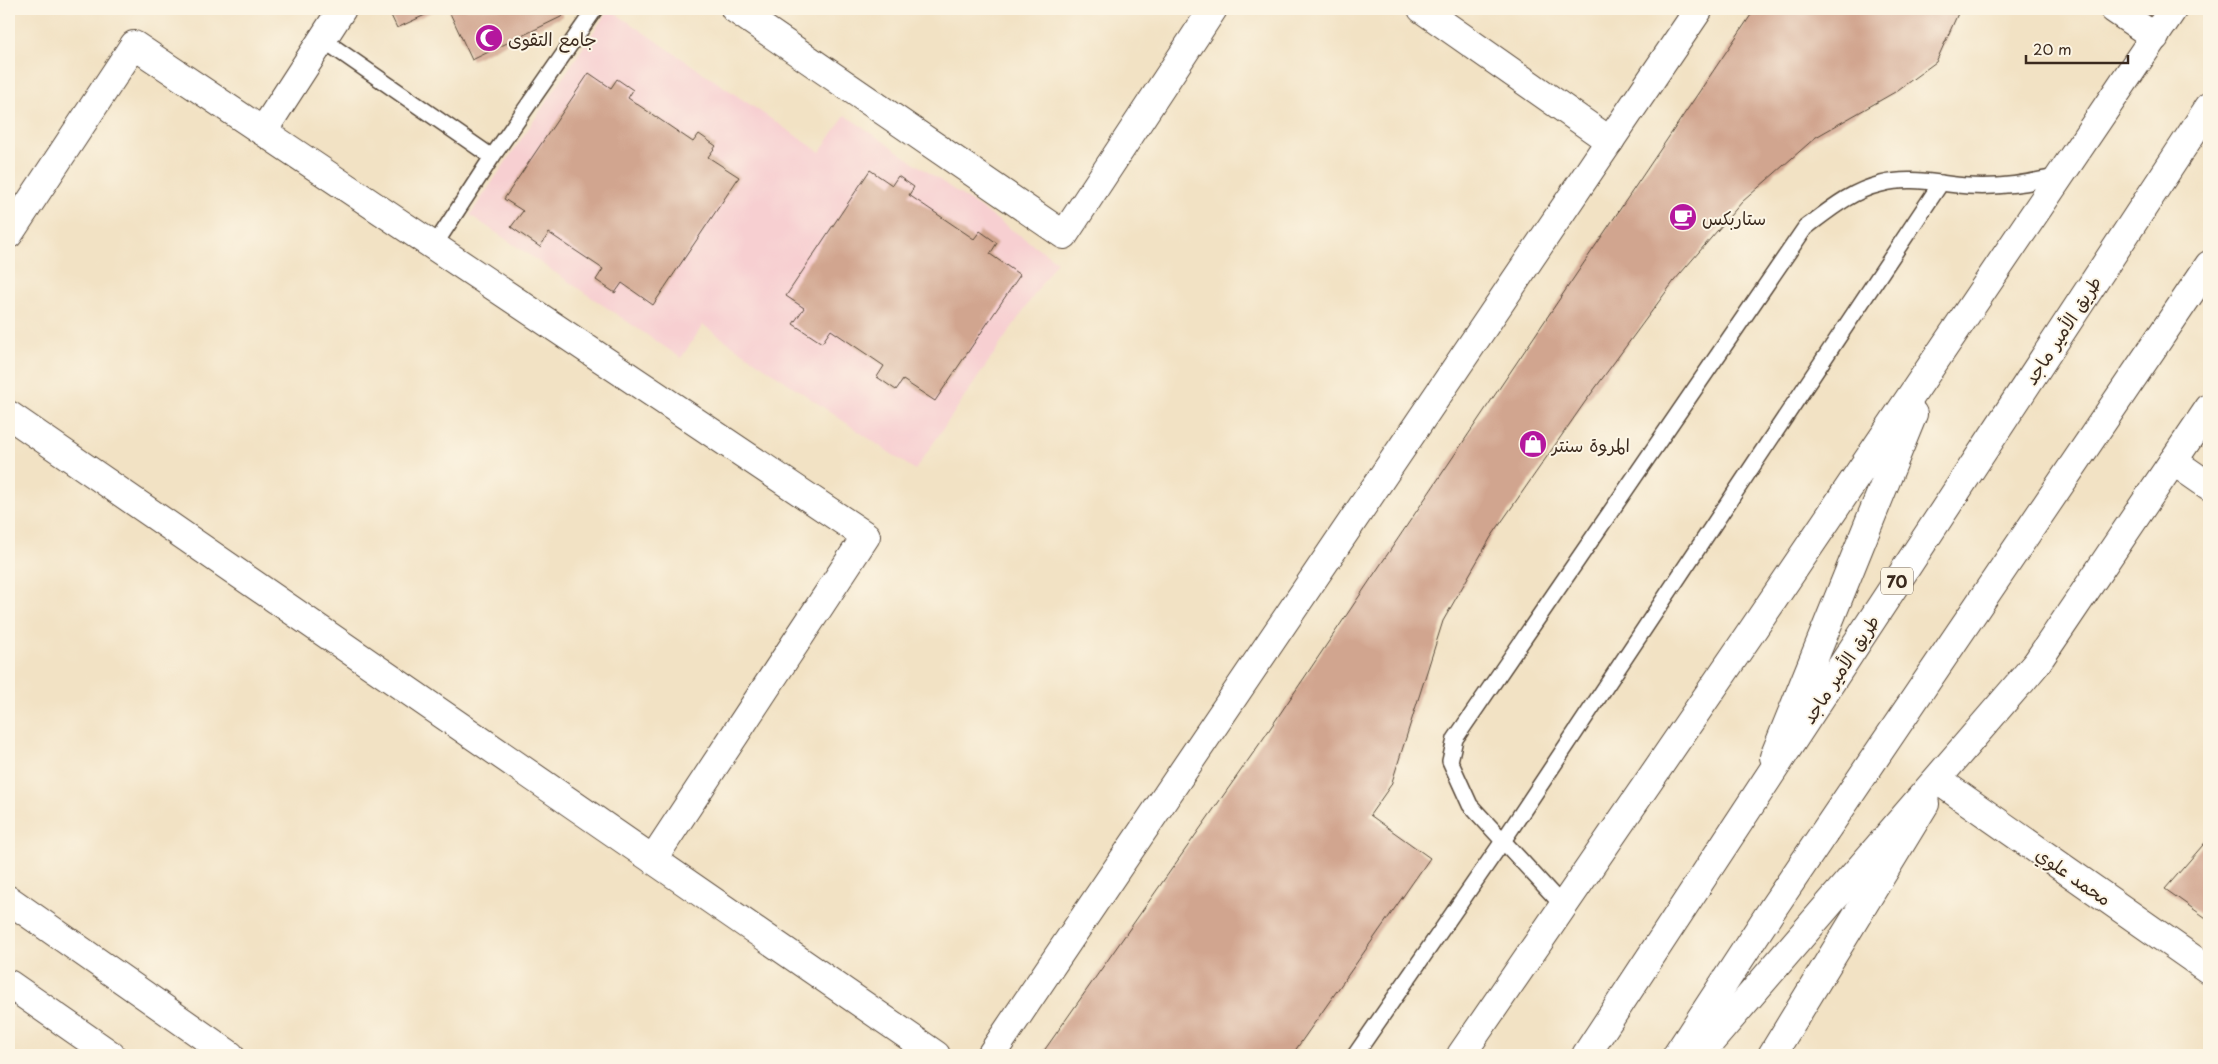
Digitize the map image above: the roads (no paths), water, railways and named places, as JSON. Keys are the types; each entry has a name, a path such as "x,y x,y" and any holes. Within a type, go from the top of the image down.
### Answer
{"main road":[{"path":"263,131 342,9"},
{"path":"735,9 1064,234 1213,9"},
{"path":"1422,9 1610,141"},
{"path":"991,1055 1699,9"},
{"path":"2114,9 2154,37"},
{"path":"1461,1055 2174,9"},
{"path":"9,234 134,45 866,536 653,859"},
{"name":"طريق الأمير ماجد","path":"1586,1055 2209,107"},
{"path":"1677,1055 1773,908 2209,265"},
{"path":"1762,787 1933,364"},
{"path":"1772,1055 1939,781 2036,664 2209,408"},
{"path":"9,415 936,1055"},
{"path":"2173,461 2209,486"},
{"path":"1699,1055 2036,664"},
{"name":"محمد علوي","path":"1939,781 2209,970"},
{"path":"9,900 230,1055"},
{"path":"9,984 111,1055"},
{"path":"1580,1055 1608,1023"}],"lane":[{"path":"434,246 492,157 595,9"},
{"path":"322,40 492,157"},
{"path":"1563,906 1470,805 1450,761 1455,739 1805,228 1837,203 1880,184 1906,179 1968,186 2011,186 2060,176"},
{"path":"1355,1055 1503,841 1941,183"}],"place":[{"name":"جامع التقوى","path":"489,38"},
{"name":"ستاربكس","path":"1683,217"},
{"name":"المروة سنتر","path":"1533,444"}]}
